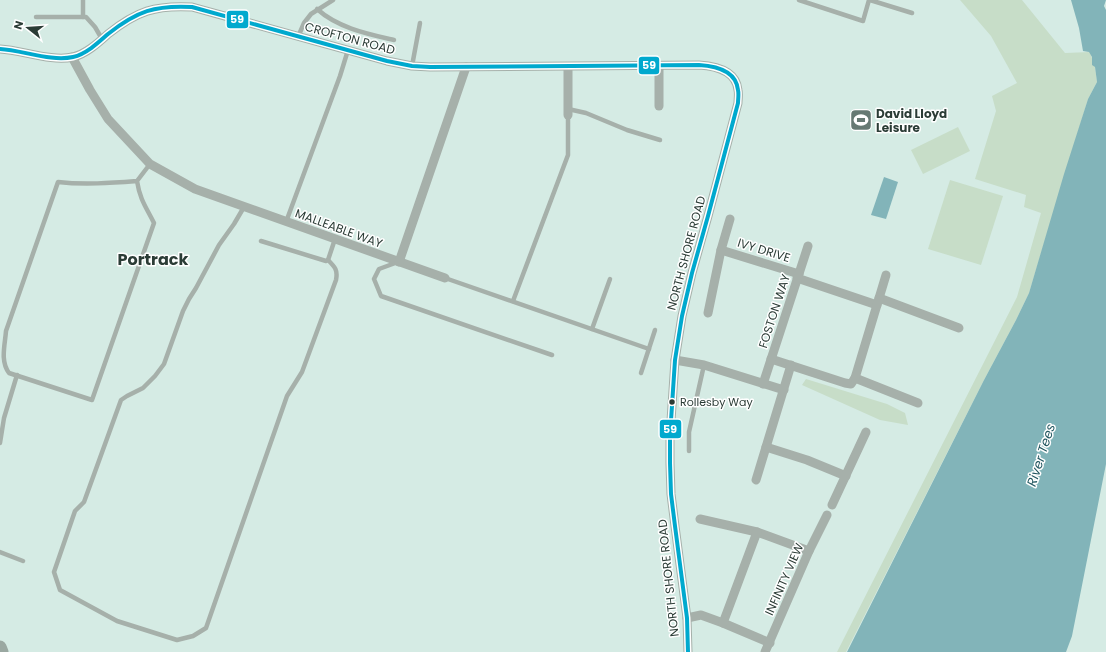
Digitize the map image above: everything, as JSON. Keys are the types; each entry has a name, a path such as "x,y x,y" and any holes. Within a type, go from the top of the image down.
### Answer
{"main road":[{"path":"0,647 2,652"}],"street":[{"name":"CROFTON ROAD","path":"0,49 56,57 72,57 87,51 123,22 142,12 173,6 192,7 387,61 412,66 713,66"},
{"name":"MALLEABLE WAY","path":"72,57 108,119 150,164 195,189 445,278"},
{"path":"659,66 659,106"},
{"name":"NORTH SHORE ROAD","path":"688,652 687,618 671,486 670,436 675,360 682,316 692,273 738,103 738,89 734,78 724,70 713,66"},
{"path":"399,262 466,67"},
{"path":"568,67 568,112"},
{"path":"708,313 721,250 730,219"},
{"name":"FOSTON WAY","path":"763,384 808,246"},
{"name":"IVY DRIVE","path":"721,250 959,328"},
{"path":"771,359 851,384 855,378 886,275"},
{"path":"675,360 704,365 784,390"},
{"path":"756,480 791,365"},
{"path":"855,378 918,403"},
{"path":"832,505 866,432"},
{"path":"766,447 807,460 846,476"},
{"name":"INFINITY VIEW","path":"765,652 809,551 827,515"},
{"path":"700,519 757,532 809,551"},
{"path":"723,623 757,532"},
{"path":"687,618 701,615 770,643"}],"lane":[{"path":"83,0 83,17"},
{"path":"298,37 311,14 334,0"},
{"path":"799,0 862,21 870,0 912,13"},
{"path":"317,9 325,16 339,23 364,32 394,40"},
{"path":"36,16 86,17 95,27 102,40"},
{"path":"412,66 420,23"},
{"path":"286,222 340,76 348,50"},
{"path":"513,301 568,155 568,112 586,112 627,130 660,140"},
{"path":"137,181 139,194 154,223 92,400 9,372 5,367 4,355 6,331 58,182 111,184 137,181 150,164"},
{"path":"244,206 234,224 219,244 189,299 183,311 164,364 143,388 126,396 122,400 84,502 75,511 54,572 60,590 117,621 177,640 193,636 206,628 287,396 302,372 336,280 336,268 328,260"},
{"path":"328,260 335,239"},
{"path":"261,241 322,261 328,260"},
{"path":"399,262 379,269 374,279 381,296 552,355"},
{"name":"MALLEABLE WAY","path":"445,278 648,349"},
{"path":"592,329 610,279"},
{"path":"641,373 655,330"},
{"path":"689,451 689,432 704,365"},
{"path":"0,443 4,418 16,375"},
{"path":"0,552 23,561"}],"green space":[{"path":"960,0 1022,0 1065,53 1090,52 1095,67 1097,82 1088,99 1029,293 846,652 837,652 1017,297 1041,213 1024,207 1026,195 975,179 996,111 992,96 1017,83 991,36"},
{"path":"958,127 970,151 923,174 911,150"},
{"path":"950,180 1003,196 981,265 928,249"},
{"path":"806,379 887,404 905,413 908,425 880,420 802,385"}],"water":[{"name":"River Tees","path":"1071,0 1106,0 1104,6 1106,10 1106,464 1072,636 1066,652 847,652 1029,293 1088,99 1097,82 1095,67 1092,65 1092,57 1089,52 1083,51 1079,28"},
{"path":"884,177 898,182 886,219 871,215"}],"transit line":[{"name":"59","path":"0,49 55,58 78,56 87,51 118,26 147,11 167,7 192,7 387,61 412,66 699,65 718,68 729,74 736,83 738,103 692,273 682,316 675,360 670,436 671,494 687,618 688,652"}],"place":[{"name":"David Lloyd Leisure","path":"861,120"},
{"name":"Rollesby Way","path":"672,402"}],"district":[{"name":"Portrack","path":"153,259"}]}
